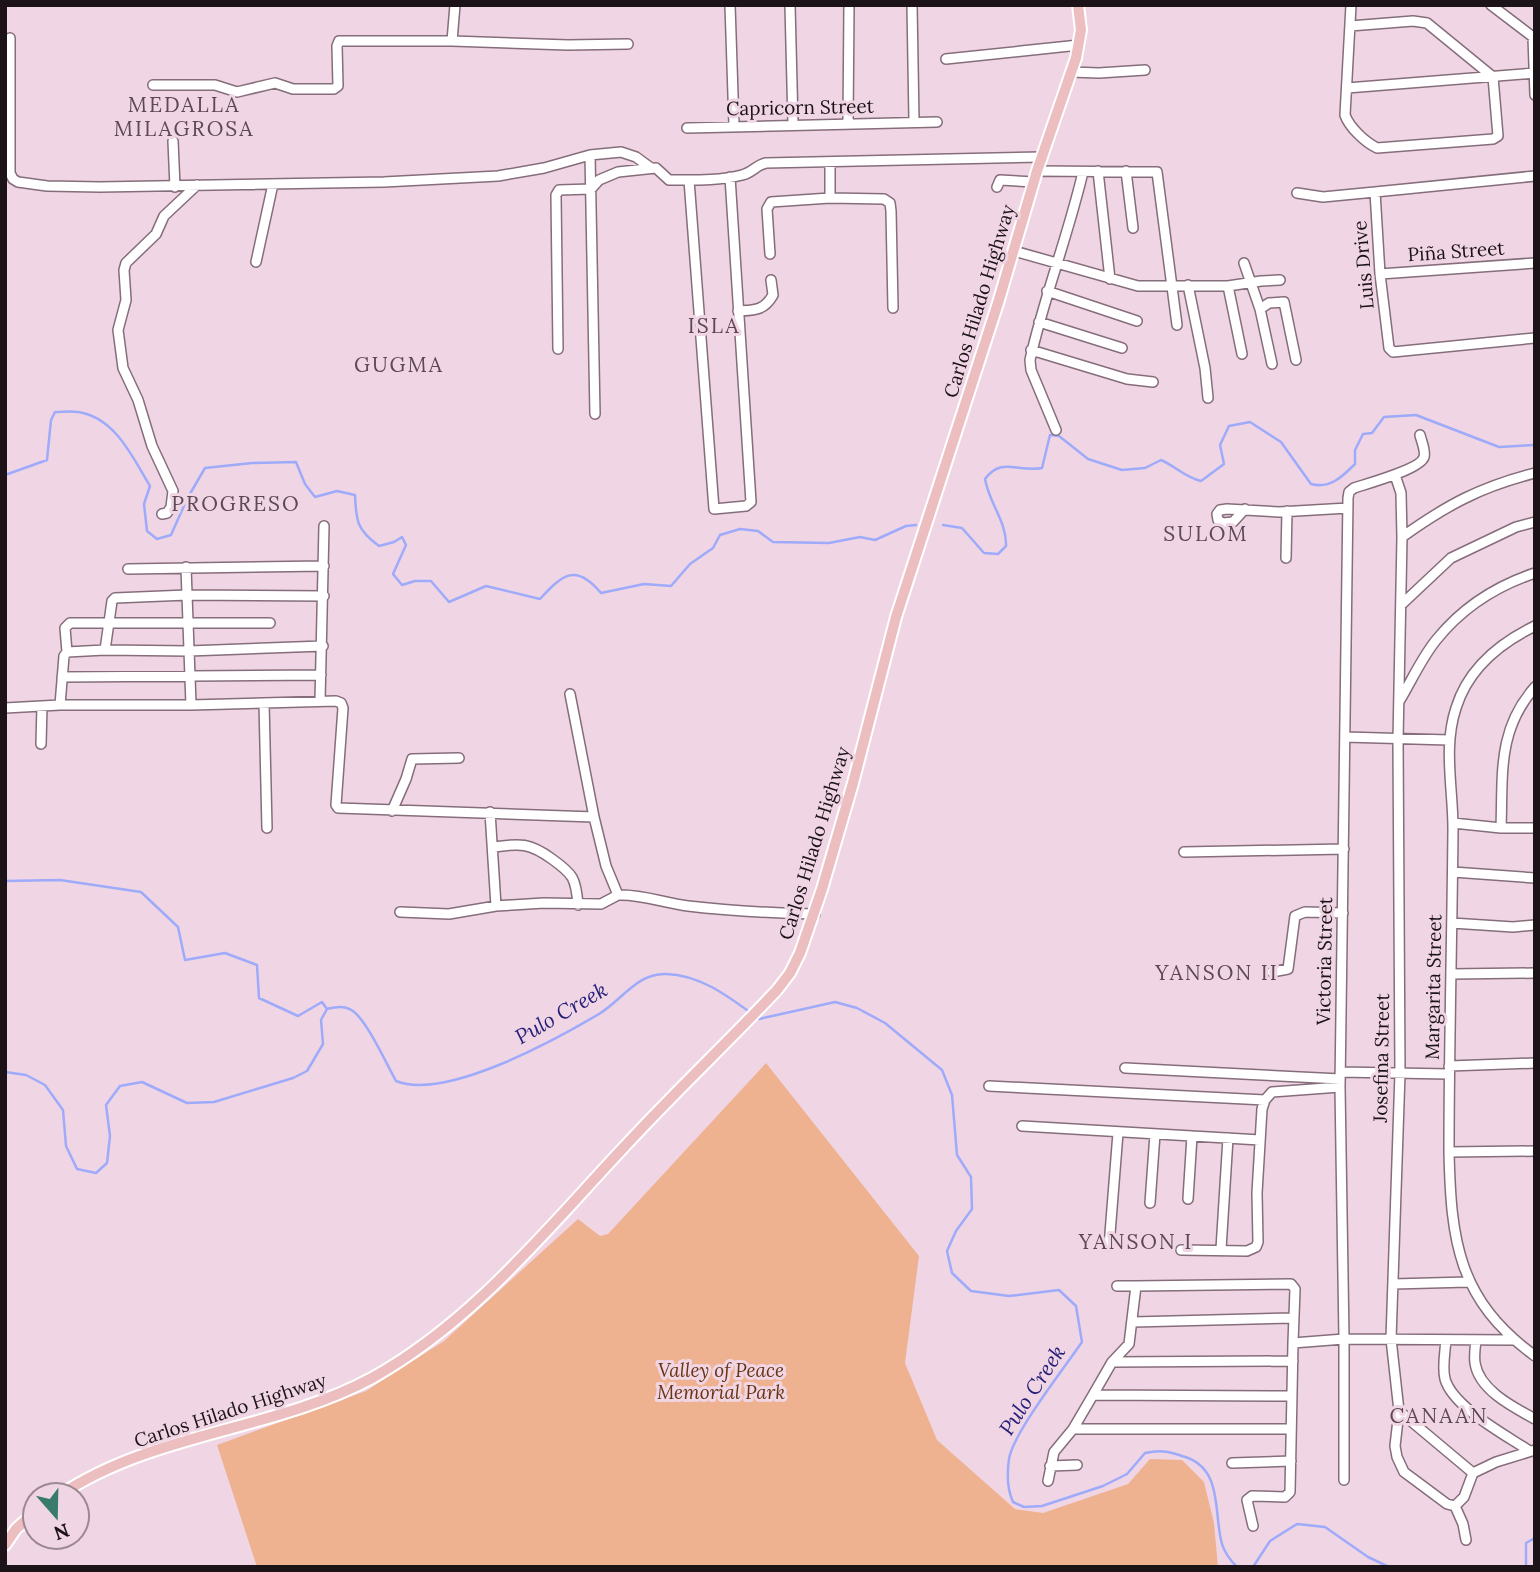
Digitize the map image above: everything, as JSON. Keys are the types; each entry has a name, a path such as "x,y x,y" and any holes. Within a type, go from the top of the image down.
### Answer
{"main road":[{"name":"Carlos Hilado Highway","path":"87,1481 124,1462 164,1447 315,1403 343,1392 414,1352 481,1298 762,1006 790,972 815,914 853,783 896,617 1042,157 1072,72 1081,30 1078,5"},
{"path":"5,1545 21,1525"}],"street":[{"path":"452,41 454,5"},
{"path":"730,5 734,125"},
{"path":"790,5 793,124"},
{"path":"848,123 849,5"},
{"path":"912,5 915,121"},
{"path":"1350,26 1413,21 1427,23 1493,77 1498,136 1493,139 1374,147 1347,121 1345,115 1351,5"},
{"path":"1491,5 1534,36 1535,95"},
{"path":"10,38 10,173 18,182 47,186 175,187 498,176 544,168 590,155 621,152 630,154 651,168"},
{"path":"153,85 215,85 237,92 275,83 293,89 334,89 338,86 339,41 628,44"},
{"path":"946,59 1079,46"},
{"path":"1072,72 1099,74 1145,70"},
{"path":"1347,88 1534,74"},
{"name":"Capricorn Street","path":"687,128 937,121"},
{"path":"173,141 175,187"},
{"path":"590,155 595,414"},
{"path":"558,349 556,193 562,190 591,189 606,176 651,168 656,168 669,180 690,180 747,174 761,164 1042,157"},
{"path":"830,163 830,198"},
{"path":"997,187 998,180 1036,176 1098,171 1158,173 1177,325"},
{"path":"1098,171 1110,279"},
{"path":"1126,171 1133,228"},
{"path":"1056,430 1031,370 1031,350 1083,172"},
{"name":"Luis Drive","path":"1535,176 1374,192 1380,274 1389,348 1393,352 1535,338"},
{"path":"690,180 714,509 746,506 751,502 730,177"},
{"path":"256,262 273,184"},
{"path":"162,514 167,513 171,507 173,491 152,446 120,351 118,330 126,300 124,270 126,263 156,234 164,216 197,185"},
{"path":"1297,193 1323,197 1374,192"},
{"path":"770,254 767,209 769,203 830,198 884,199 890,204 893,308"},
{"path":"1014,251 1138,286 1228,286 1280,281"},
{"path":"1244,263 1259,309 1272,364"},
{"name":"Piña Street","path":"1380,274 1535,263"},
{"path":"738,311 765,307 773,295 771,280"},
{"path":"1188,285 1205,368 1208,398"},
{"path":"1228,286 1242,354"},
{"path":"1047,291 1137,321"},
{"path":"1259,309 1269,303 1284,302 1296,360"},
{"path":"1039,322 1122,348"},
{"path":"1031,350 1127,379 1153,382"},
{"path":"1245,509 1287,512 1348,508 1349,492 1354,488 1395,475 1424,458 1420,435"},
{"path":"1402,537 1443,508 1471,494 1500,482 1535,473"},
{"name":"Josefina Street","path":"1395,475 1401,493 1402,537 1398,740 1400,1073 1391,1339 1399,1411 1395,1446 1404,1472 1447,1504 1455,1506"},
{"name":"Victoria Street","path":"1344,1480 1340,1079 1348,508"},
{"path":"1286,558 1287,512"},
{"path":"1401,605 1451,558 1516,527 1535,522"},
{"path":"320,701 324,526"},
{"path":"128,569 324,566"},
{"path":"186,567 191,705"},
{"path":"1399,702 1436,640 1466,609 1510,581 1535,573"},
{"path":"105,650 112,601 115,598 187,595 324,596"},
{"path":"60,705 64,656 67,652 66,625 109,621 270,623"},
{"name":"Margarita Street","path":"1535,626 1492,653 1468,681 1456,706 1449,740 1453,823 1450,1206 1458,1251 1468,1282 1513,1340 1535,1356"},
{"path":"67,652 323,646"},
{"path":"62,677 321,675"},
{"path":"1501,828 1504,753 1509,725 1535,687"},
{"path":"570,694 594,817 606,866 618,895"},
{"path":"5,708 336,701 342,708 338,808 594,817"},
{"path":"264,703 267,828"},
{"path":"41,744 42,706"},
{"path":"1345,737 1449,740"},
{"path":"392,811 407,779 412,759 458,758"},
{"path":"490,812 496,906"},
{"path":"1453,823 1535,828"},
{"path":"494,846 514,844 536,847 570,872 577,886 578,905"},
{"path":"1184,852 1344,849"},
{"path":"1452,872 1535,878"},
{"path":"400,912 449,914 496,906 601,904 618,895 636,894 663,903 733,911 815,914"},
{"path":"1272,972 1288,969 1295,916 1305,912 1343,913"},
{"path":"1452,923 1513,927 1535,925"},
{"path":"1451,974 1535,973"},
{"path":"1181,1250 1247,1251 1256,1247 1262,1109 1272,1092 1340,1079 1535,1063"},
{"path":"1125,1068 1340,1079"},
{"path":"989,1086 1265,1100"},
{"path":"1022,1126 1260,1140"},
{"path":"1109,1246 1118,1133"},
{"path":"1150,1203 1155,1134"},
{"path":"1188,1199 1192,1136"},
{"path":"1221,1249 1228,1138"},
{"path":"1449,1152 1535,1151"},
{"path":"1393,1284 1468,1282"},
{"path":"1117,1286 1291,1284 1295,1289 1289,1495 1249,1498 1247,1500 1253,1526"},
{"path":"1048,1481 1054,1452 1073,1429 1112,1362 1129,1345 1136,1286"},
{"path":"1133,1322 1293,1318"},
{"path":"1293,1343 1344,1339 1513,1340"},
{"path":"1446,1340 1443,1369 1452,1395 1485,1422 1532,1450"},
{"path":"1475,1341 1474,1361 1477,1373 1484,1383 1535,1419"},
{"path":"1112,1362 1293,1361"},
{"path":"1093,1395 1292,1396"},
{"path":"1399,1411 1473,1473"},
{"path":"1073,1429 1291,1429"},
{"path":"1466,1540 1455,1506 1464,1497 1473,1473 1532,1450"},
{"path":"1232,1463 1292,1461"},
{"path":"1050,1466 1077,1465"}],"green space":[{"name":"Valley of Peace Memorial Park","path":"766,1063 919,1256 905,1363 937,1440 1015,1509 1043,1513 1128,1484 1150,1459 1182,1460 1204,1482 1214,1523 1218,1567 257,1567 217,1445 366,1391 444,1341 578,1219 600,1236 608,1234"}],"waterway":[{"path":"5,475 47,460 51,420 55,412 91,415 113,430 150,486 144,504 147,531 157,539 171,535 205,468 296,462 305,484 315,497 337,491 355,495 359,524 366,535 379,546 402,537 406,545 393,574 402,585 415,581 431,581 449,602 486,586 540,599 556,583 570,575 584,578 601,593 644,584 671,586 690,564 713,548 720,535 740,529 758,531 773,542 829,543 860,537 875,540 906,526 916,525"},
{"path":"943,525 962,528 984,553 998,554 1006,546 1006,537 985,479 998,468 1042,468 1050,435 1059,436 1088,459 1122,470 1145,468 1161,460 1201,481 1224,464 1220,445 1229,426 1250,422 1281,442 1311,484 1318,485 1335,481 1355,464 1355,450 1363,434 1372,433 1384,417 1416,415 1499,447 1535,445"},
{"path":"5,881 60,880 141,892 178,927 185,960 225,953 257,965 259,998 298,1016 322,1002 327,1009"},
{"name":"Pulo Creek","path":"5,1072 26,1075 45,1085 63,1110 66,1146 77,1169 96,1173 107,1163 110,1136 106,1105 120,1086 142,1082 187,1103 214,1102 293,1078 307,1071 323,1044 321,1020 327,1009 343,1007 353,1011 370,1033 396,1081 417,1085 442,1083 470,1075 528,1052 599,1014 630,988 656,975 678,975 701,982 751,1013"},
{"name":"Pulo Creek","path":"757,1017 759,1019 835,1002 857,1008 885,1023 942,1070 952,1095 957,1155 971,1177 972,1209 956,1231 947,1251 952,1273 971,1291 1009,1296 1059,1290 1076,1306 1082,1342 1029,1417 1009,1459 1008,1475 1013,1502 1024,1507 1042,1506 1103,1486 1127,1474 1145,1453 1160,1451 1177,1454 1195,1462 1205,1470 1211,1480 1222,1544 1237,1567"},
{"name":"Pulo Creek","path":"1253,1567 1270,1541 1297,1524 1325,1527 1368,1557 1389,1567"},
{"name":"Pulo Creek","path":"1526,1567 1526,1543 1535,1538"}],"district":[{"name":"MEDALLA MILAGROSA","path":"184,116"},
{"name":"ISLA","path":"714,325"},
{"name":"GUGMA","path":"399,364"},
{"name":"PROGRESO","path":"236,503"},
{"name":"SULOM","path":"1206,533"},
{"name":"YANSON II","path":"1217,972"},
{"name":"YANSON I","path":"1136,1241"},
{"name":"CANAAN","path":"1439,1415"}]}
